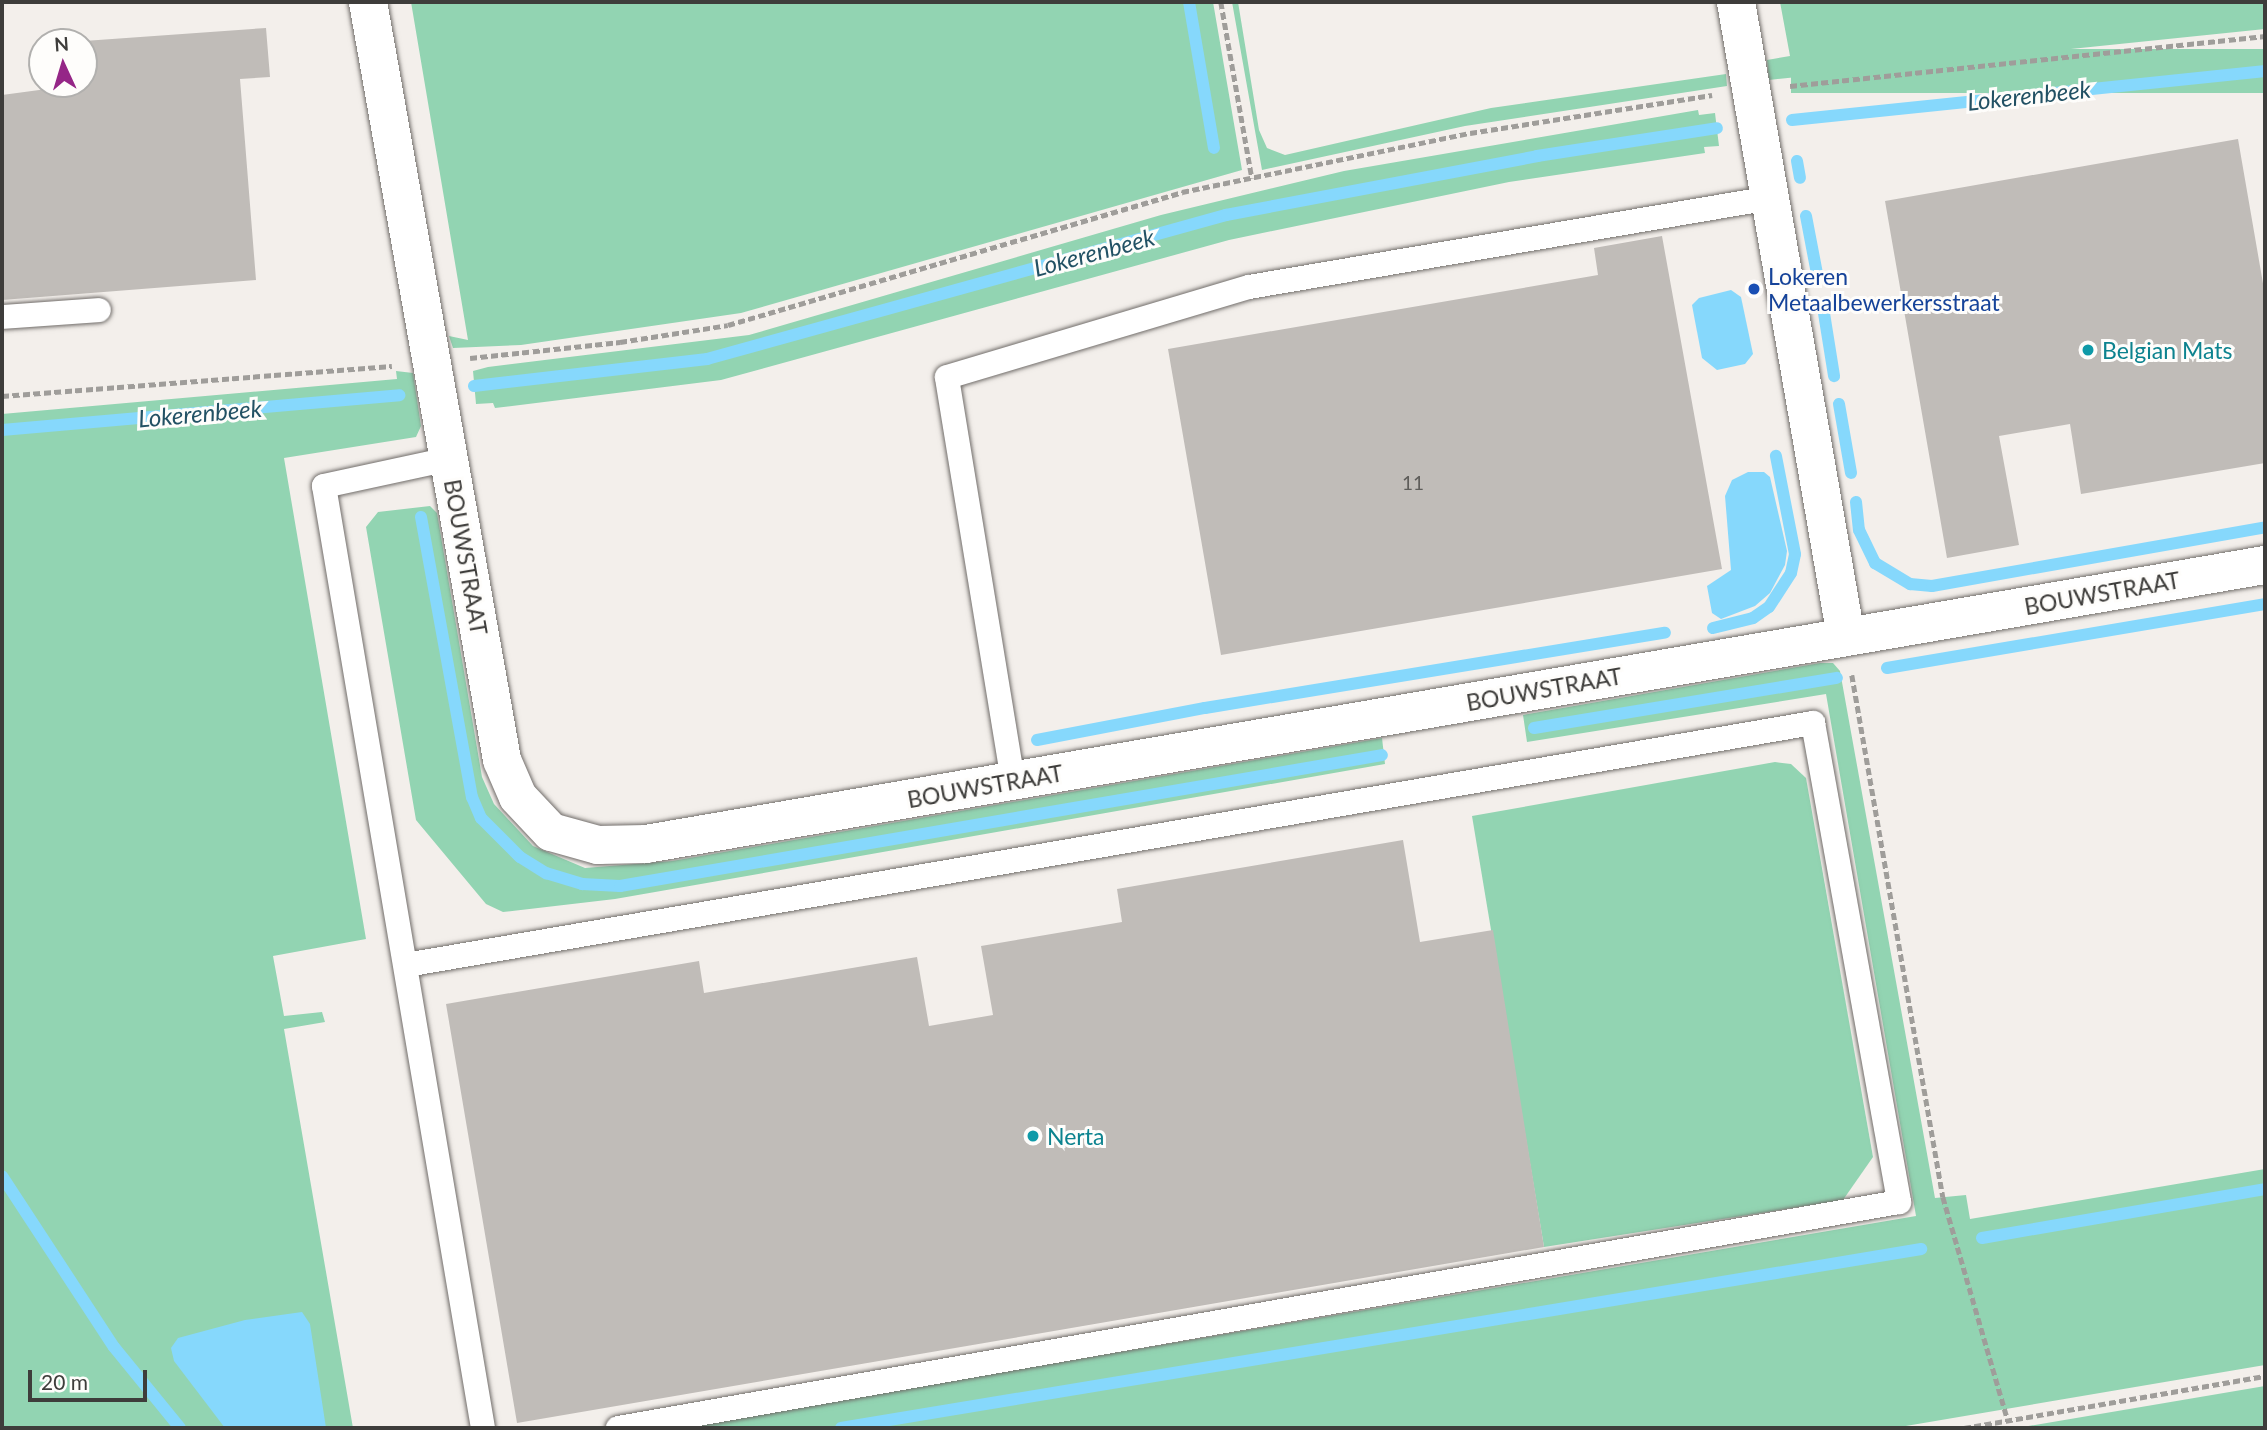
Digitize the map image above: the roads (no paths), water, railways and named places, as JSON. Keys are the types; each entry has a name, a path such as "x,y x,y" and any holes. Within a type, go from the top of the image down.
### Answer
{"street":[{"name":"BOUWSTRAAT","path":"368,2 502,760 518,797 551,832 598,845 646,844 2265,565"},
{"path":"1736,2 1846,637"}],"lane":[{"path":"1013,781 947,377 1249,287 1770,198"},
{"path":"2,317 99,310"},
{"path":"449,459 324,486 483,1428"},
{"path":"406,965 1813,723 1899,1202 618,1428"}],"water":[{"path":"1731,290 1741,297 1753,354 1745,364 1717,370 1702,358 1692,305 1699,298"},
{"path":"1748,472 1764,472 1770,477 1787,551 1785,565 1770,593 1755,606 1721,619 1712,613 1707,586 1731,570 1725,496 1732,480"},
{"path":"302,1312 310,1324 326,1428 225,1428 174,1361 171,1348 178,1338 245,1320"}],"waterway":[{"path":"1189,2 1214,148"},
{"name":"Lokerenbeek","path":"1792,120 2265,71"},
{"name":"Lokerenbeek","path":"474,386 707,359 1226,215 1537,156 1717,128"},
{"path":"1797,161 1800,178"},
{"path":"1806,216 1818,279"},
{"path":"1823,307 1834,376"},
{"name":"Lokerenbeek","path":"2,430 399,395"},
{"path":"1839,404 1851,473"},
{"path":"1713,628 1753,618 1769,607 1791,573 1795,554 1776,456"},
{"path":"1856,502 1859,530 1875,563 1910,584 1932,586 2265,527"},
{"path":"421,517 472,797 481,818 520,857 546,873 582,884 620,886 1382,755"},
{"path":"1887,668 2265,604"},
{"path":"1037,740 1205,708 1665,633"},
{"path":"1534,728 1837,678"},
{"path":"2,1176 114,1347 180,1428"},
{"path":"1982,1238 2265,1189"},
{"path":"841,1428 1921,1249"}],"place":[{"name":"Lokeren Metaalbewerkersstraat","path":"1754,289"},
{"name":"Belgian Mats","path":"2088,350"},
{"name":"Nerta","path":"1033,1136"}]}
